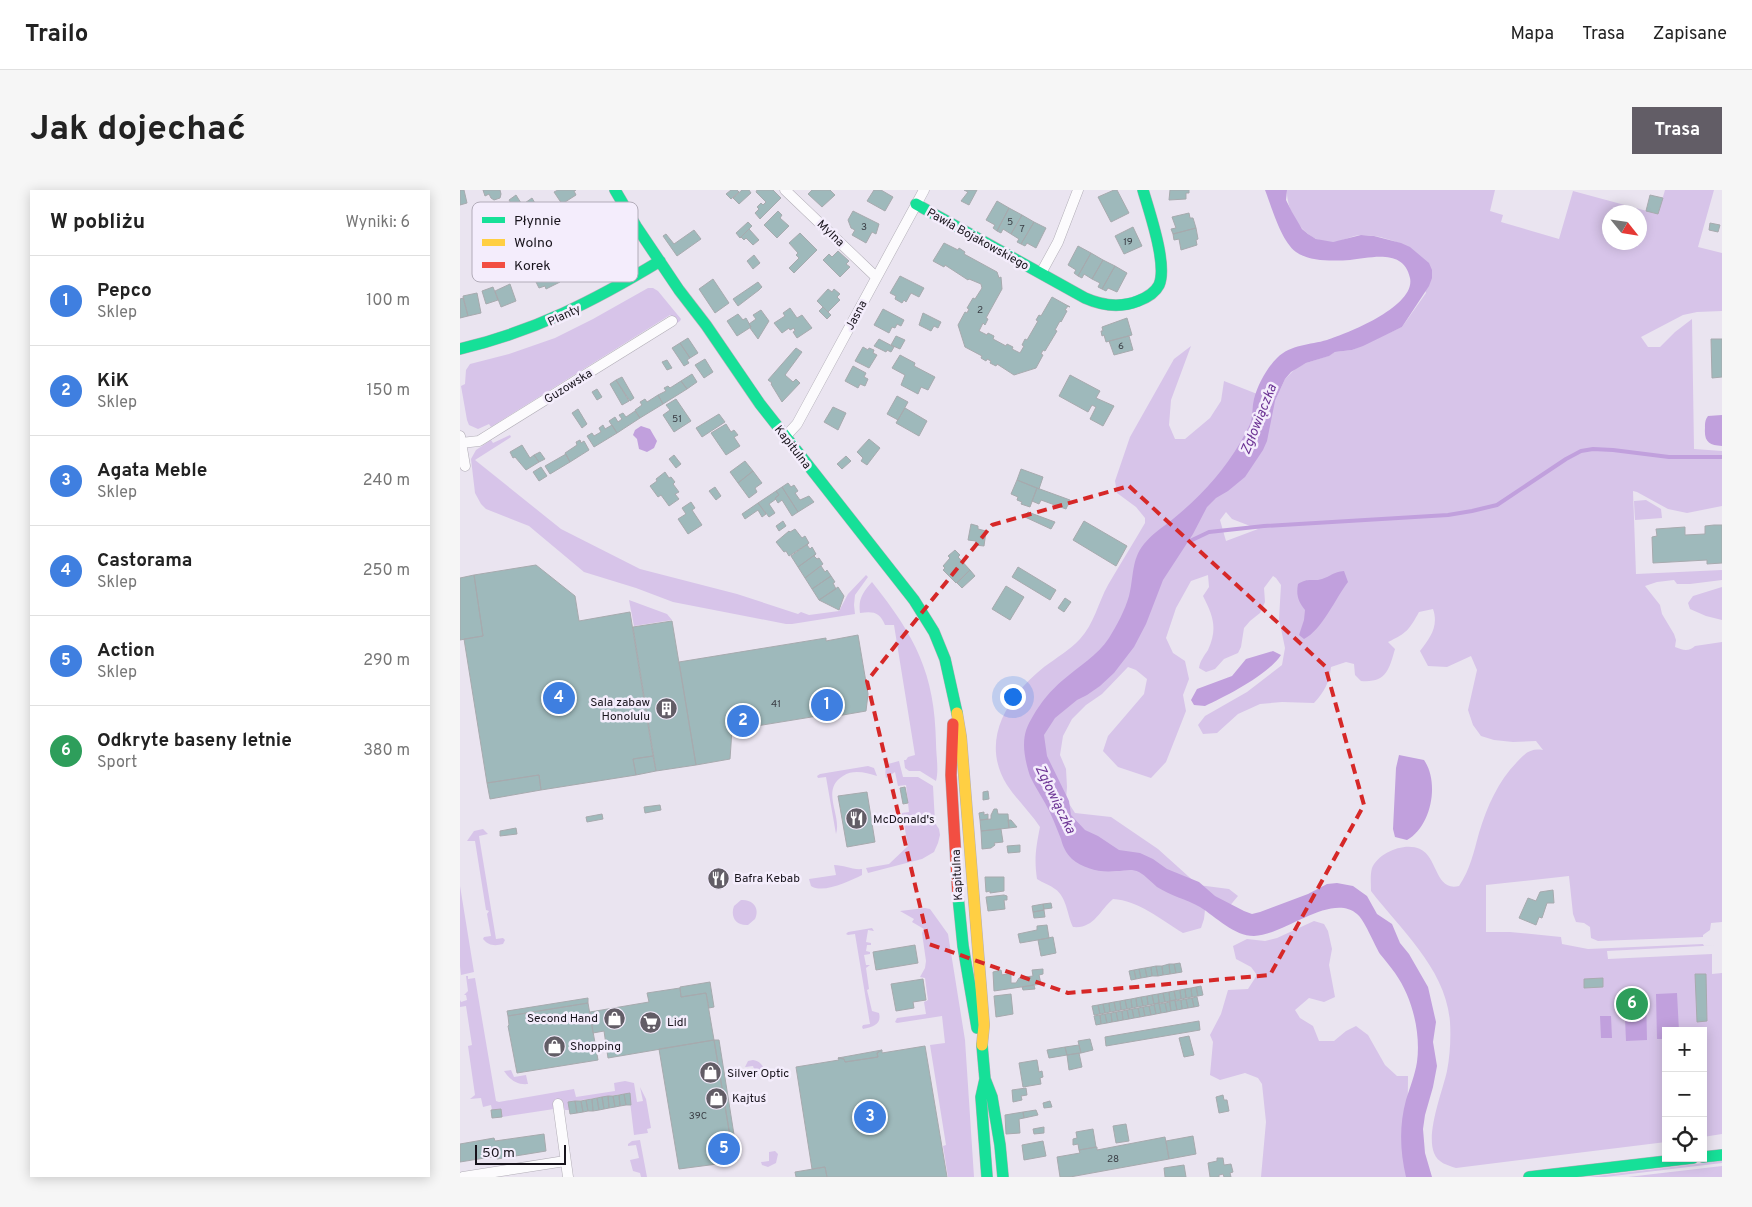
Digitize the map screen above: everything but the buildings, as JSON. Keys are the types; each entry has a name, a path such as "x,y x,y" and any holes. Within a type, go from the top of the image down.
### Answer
{"street":[{"name":"Kapitulna","path":"615,190 622,202"},
{"name":"Mylna","path":"785,190 876,277"},
{"name":"Jasna","path":"785,438 797,424 924,190"},
{"name":"Pawła Bojakowskiego","path":"1041,273 1058,242 1078,190"},
{"name":"Pawła Bojakowskiego","path":"916,204 1096,304 1110,306 1140,301 1153,294 1161,282 1162,268 1143,190"},
{"name":"Kapitulna","path":"638,229 785,438 914,600 934,632 945,659 963,758 981,981 985,1078 992,1097 1003,1177"},
{"name":"Planty","path":"638,274 660,261"},
{"name":"Planty","path":"460,349 509,337 561,317 625,282"},
{"name":"Guzowska","path":"465,466 461,440 479,441 672,321"},
{"name":"Kapitulna","path":"955,708 951,756 952,805 958,863 959,917 976,1028 982,1040"},
{"name":"Kapitulna","path":"985,1078 981,1097 987,1177"},
{"path":"558,1104 568,1177"},
{"path":"1707,1157 1722,1155"},
{"path":"463,1177 565,1161"},
{"path":"1529,1177 1662,1162"}],"highlighted area":[{"path":"1129,486 1325,666 1364,805 1270,975 1068,993 929,944 867,681 992,525"}],"shaded area":[{"path":"1287,190 1495,190 1490,211 1503,215 1501,222 1559,239 1573,191 1625,205 1602,205 1602,250 1647,250 1647,211 1658,214 1665,190 1714,190 1698,247 1722,253 1722,311 1697,312 1683,315 1641,337 1648,347 1660,347 1692,319 1694,449 1722,451 1722,506 1687,513 1668,509 1633,491 1636,574 1722,570 1722,580 1677,584 1674,580 1645,586 1660,605 1662,614 1674,634 1676,640 1675,647 1688,650 1695,646 1722,642 1722,922 1711,923 1710,930 1703,937 1598,941 1591,938 1590,927 1584,923 1576,922 1573,914 1569,876 1486,885 1486,932 1510,932 1561,937 1562,944 1588,949 1703,944 1704,946 1607,951 1608,959 1712,954 1712,974 1722,973 1722,1134 1707,1136 1707,1027 1662,1027 1662,1142 1456,1168 1443,1163 1434,1153 1432,1145 1433,1124 1449,1059 1450,1022 1447,1003 1440,985 1420,951 1371,891 1372,868 1375,862 1386,853 1400,848 1414,847 1426,853 1445,884 1459,886 1469,867 1486,814 1504,777 1526,754 1535,750 1543,750 1536,741 1513,742 1494,740 1481,736 1473,725 1468,710 1477,670 1471,656 1447,667 1428,666 1420,651 1434,626 1435,615 1433,609 1419,612 1407,630 1388,642 1395,649 1391,663 1385,674 1376,680 1361,681 1355,675 1354,664 1346,662 1331,667 1326,686 1314,703 1282,702 1260,704 1238,714 1217,733 1203,734 1198,725 1205,716 1247,692 1282,665 1285,648 1279,619 1281,585 1273,576 1264,588 1265,602 1260,613 1244,628 1241,647 1238,653 1224,659 1215,669 1206,672 1199,668 1213,635 1212,616 1203,596 1209,587 1208,575 1191,581 1176,608 1166,638 1173,653 1185,661 1189,679 1183,695 1186,711 1166,762 1151,778 1118,767 1103,751 1108,736 1144,694 1147,679 1136,670 1128,667 1102,694 1086,705 1072,719 1063,736 1060,755 1066,769 1066,799 1075,813 1111,817 1158,849 1198,885 1229,889 1238,896 1228,908 1205,910 1201,928 1183,933 1140,907 1122,900 1113,899 1091,922 1080,927 1073,927 1059,892 1037,879 1036,853 1040,827 1007,785 999,768 996,752 1001,720 1019,691 1044,667 1072,647 1085,633 1104,592 1145,523 1145,518 1136,507 1117,493 1115,481 1130,437 1174,359 1191,346 1171,400 1169,425 1175,439 1185,439 1210,418 1221,401 1224,381 1275,401 1285,379 1296,368 1335,352 1352,350 1402,327 1426,293 1410,248 1387,239 1368,235 1358,235 1332,242 1314,238 1299,225 1290,208","holes":["1226,512 1232,519 1258,529 1226,541 1220,520"]},
{"path":"648,288 658,291 681,319 680,321 668,329 677,321 670,315 491,427 489,424 478,429 469,425 461,386 465,384 466,370 470,364 509,354 555,338"},
{"path":"510,435 511,437 475,460 561,529 640,569 737,594 798,614 801,612 809,615 839,611 848,594 866,575 868,577 855,595 855,614 786,624 673,602 584,572 529,526 486,509 475,493 471,459 476,450 491,440 493,443"},
{"path":"1646,500 1661,509 1662,518 1635,520 1634,501"},
{"path":"872,582 911,638 927,676 935,718 936,781 920,771 909,771 905,768 904,760 915,755 894,625 885,625 881,617 876,613 860,613 862,596"},
{"path":"1722,587 1722,620 1690,609 1688,603 1693,596"},
{"path":"629,600 667,614 672,620 634,626"},
{"path":"899,761 903,777 918,777 933,786 935,823 940,835 938,843 934,852 922,859 868,873 866,868 889,864 908,846 902,813 909,812 906,785 898,786 895,772 886,778 888,764"},
{"path":"868,766 874,768 877,776 860,772 847,774 836,782 833,788 836,834 826,777 818,778 817,776"},
{"path":"483,829 488,834 479,836 496,939 503,938 505,940 503,944 497,945 492,945 483,939 484,937 491,936 487,914 489,911 486,910 475,841 467,841 474,831"},
{"path":"834,865 862,869 862,875 829,888 811,886 809,879 836,875"},
{"path":"460,886 474,972 461,975 460,966"},
{"path":"741,900 752,903 757,911 755,919 748,925 737,922 733,914 734,906"},
{"path":"930,909 948,934 965,1040 974,1177 948,1177 943,1146 946,1145 930,1045 945,1043 942,1016 895,1022 897,1018 926,1014 924,1002 928,1000 925,978 920,977 925,968 926,961 922,933 924,929 912,922 914,919 900,911"},
{"path":"1314,921 1324,924 1328,931 1332,949 1329,965 1335,997 1324,1002 1309,998 1295,1010 1300,1018 1313,1026 1319,1041 1334,1041 1346,1031 1356,1026 1368,1035 1385,1065 1397,1076 1408,1076 1407,1177 1261,1177 1266,1122 1262,1084 1258,1078 1245,1073 1220,1080 1210,1075 1213,1042 1210,1035 1221,1014 1228,990 1248,989 1257,975 1251,967 1236,959 1233,946 1247,939 1265,941 1277,938"},
{"path":"872,928 874,931 868,930 866,942 871,943 871,945 867,945 866,951 870,952 870,954 864,955 866,965 870,965 866,968 869,989 867,990 872,1011 879,1013 880,1017 876,1024 863,1029 863,1025 870,1024 855,934 846,934"},
{"path":"466,976 468,976 468,979 475,978 496,1101 574,1089 576,1097 615,1091 614,1083 625,1081 634,1083 637,1102 643,1101 640,1087 646,1099 651,1128 647,1129 648,1133 634,1135 629,1093 569,1102 570,1110 565,1110 562,1103 554,1109 502,1117 500,1109 492,1110 491,1105 483,1107 481,1098 470,1099 475,1095 468,1046 472,1045 466,1006 460,1007 460,1000 461,1002 467,1000 466,995 464,995 468,991"},
{"path":"753,1060 762,1065 764,1071 762,1074 756,1075 753,1066 745,1067 748,1061"},
{"path":"511,1070 514,1077 526,1075 528,1084 520,1084 514,1081 504,1071"},
{"path":"640,1140 647,1177 641,1177 640,1173 633,1171 630,1160 639,1158 636,1145 628,1146 628,1144 632,1141"},
{"path":"775,1151 778,1154 776,1163 768,1167 762,1165 761,1162 769,1161 769,1152"},
{"path":"1722,1161 1722,1163 1605,1177 1588,1177"},
{"path":"1722,1166 1722,1177 1628,1177"}],"water":[{"name":"Zgłowiączka","path":"1265,190 1287,190 1286,200 1302,229 1316,239 1333,242 1361,235 1374,236 1410,247 1429,263 1432,270 1432,278 1429,286 1402,327 1363,346 1352,350 1335,352 1329,356 1306,363 1291,372 1285,379 1275,401 1267,441 1263,450 1245,477 1207,507 1193,534 1163,580 1146,624 1134,647 1114,673 1100,686 1077,700 1055,718 1044,735 1047,756 1069,801 1071,815 1085,830 1119,850 1140,853 1167,869 1199,882 1215,896 1244,911 1252,914 1260,912 1308,894 1327,884 1337,883 1353,886 1367,896 1377,914 1392,924 1400,943 1409,954 1428,987 1436,1022 1433,1042 1437,1066 1423,1129 1425,1153 1432,1177 1406,1177 1402,1158 1402,1119 1414,1076 1418,1051 1414,1015 1401,982 1380,954 1360,917 1346,909 1334,908 1321,911 1266,934 1247,935 1232,929 1200,907 1162,890 1139,872 1131,870 1099,871 1087,868 1072,859 1065,850 1050,812 1030,776 1025,757 1025,733 1036,711 1054,688 1093,656 1109,638 1127,601 1131,589 1135,562 1140,550 1151,537 1202,493 1226,464 1250,425 1256,393 1263,377 1273,362 1288,350 1321,342 1365,325 1403,299 1409,288 1410,278 1407,269 1401,262 1394,259 1376,257 1337,261 1322,260 1308,258 1296,252 1281,232"},
{"path":"1722,415 1722,446 1714,445 1708,442 1705,437 1705,422 1708,416"},
{"path":"641,426 650,429 657,441 654,448 647,452 639,449 637,439 633,435 635,430"},
{"path":"1344,571 1348,582 1317,629 1304,639 1299,635 1305,610 1298,598 1298,584 1305,581 1319,580"},
{"path":"1273,651 1281,655 1267,670 1257,677 1205,706 1194,705 1191,700 1197,689 1232,676 1246,659"},
{"path":"1399,755 1424,760 1431,780 1432,792 1427,815 1415,834 1407,840 1395,837 1393,829 1396,768"},
{"path":"1677,993 1679,1027 1662,1027 1662,1039 1657,1039 1656,994"},
{"path":"1646,994 1647,1040 1626,1041 1624,995"},
{"path":"1600,1016 1611,1016 1612,1038 1601,1038"}],"waterway":[{"path":"1185,538 1190,541 1209,532 1264,526 1448,515 1472,511 1497,505 1566,459 1581,451 1593,449 1669,457 1722,457"}],"traffic: fast":[{"path":"615,190 622,202"},
{"path":"916,204 1085,298 1098,303 1125,305 1150,295 1159,285 1161,276 1157,238 1143,190"},
{"path":"638,229 760,404 914,600 934,632 945,659 957,713"},
{"path":"638,274 660,261"},
{"path":"460,349 539,324 587,302 623,282"},
{"path":"958,896 963,946 977,1028"},
{"path":"982,1045 985,1079 992,1097 1003,1177"},
{"path":"985,1079 981,1097 987,1177"},
{"path":"1707,1157 1722,1155"},
{"path":"1529,1177 1662,1162"}],"traffic: slow":[{"path":"957,713 961,737 984,1025 982,1045"}],"traffic: jam":[{"path":"953,724 951,775 958,896"}],"place":[{"name":"Castorama","path":"559,698"},
{"name":"Pepco","path":"827,705"},
{"name":"Sala zabaw Honolulu","path":"666,709"},
{"name":"KiK","path":"743,721"},
{"name":"McDonald's","path":"857,819"},
{"name":"Bafra Kebab","path":"718,878"},
{"name":"Odkryte baseny letnie","path":"1632,1004"},
{"name":"Second Hand","path":"614,1018"},
{"name":"Lidl","path":"651,1022"},
{"name":"Shopping","path":"554,1046"},
{"name":"Silver Optic","path":"711,1073"},
{"name":"Kajtuś","path":"716,1098"},
{"name":"Agata Meble","path":"870,1117"},
{"name":"Action","path":"724,1149"}]}
